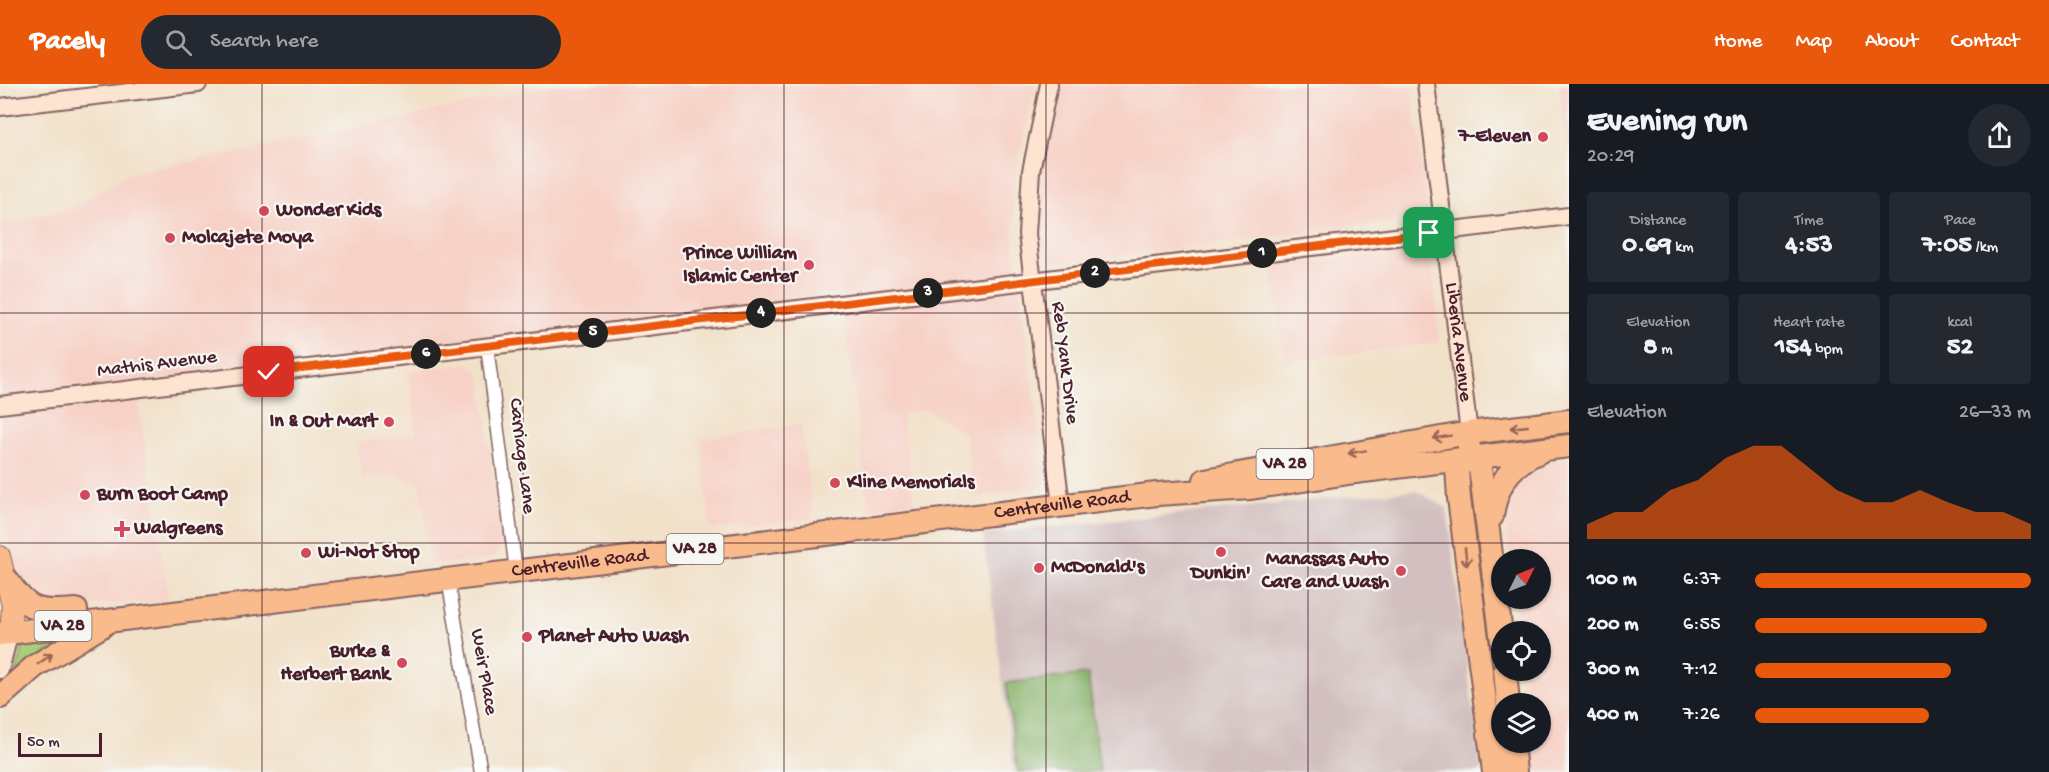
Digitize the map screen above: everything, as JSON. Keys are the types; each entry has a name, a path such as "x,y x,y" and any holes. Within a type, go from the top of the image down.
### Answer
{"highway":[{"name":"Centreville Road","path":"1157,494 1247,470 1469,433 1569,421"},
{"name":"Liberia Avenue","path":"1469,433 1469,457 1457,468 1459,498 1494,772"},
{"name":"Centreville Road","path":"5,633 1061,505 1157,494 1251,488 1469,457 1569,446"},
{"path":"1489,535 1495,496 1500,484 1519,464 1546,449"},
{"name":"Liberia Avenue","path":"1469,457 1480,467 1499,621"},
{"path":"1403,466 1439,475 1451,484 1459,498"},
{"path":"7,580 23,602 40,611 137,606 164,614"},
{"path":"0,697 54,653 116,619"},
{"path":"1513,753 1515,772"}],"main road":[{"path":"0,556 12,606 5,633"}],"street":[{"path":"0,107 99,90 198,84"},
{"name":"Reb Yank Drive","path":"1049,84 1028,188 1027,234 1061,505"},
{"name":"Liberia Avenue","path":"1426,84 1469,433"},
{"name":"Mathis Avenue","path":"0,405 1569,216"},
{"name":"Carriage Lane","path":"487,346 516,571"},
{"name":"Weir Place","path":"448,579 481,772"},
{"path":"0,670 5,633"}],"shaded area":[{"path":"556,84 1036,84 1016,170 1013,234 1045,481 1043,487 973,498 965,432 924,409 902,413 915,506 869,511 841,292 191,376 0,396 0,225 74,208 127,174 381,123"},
{"path":"1062,84 1411,84 1428,209 1418,218 1099,259 1051,262 1044,254 1042,243 1041,192 1052,111"},
{"path":"1559,84 1569,84 1569,165"},
{"path":"1421,249 1428,252 1431,259 1440,343 1285,362 1271,263 1316,262"},
{"path":"1569,332 1569,403 1567,404 1558,333"},
{"path":"469,364 477,370 481,380 503,544 493,558 431,565 420,484 398,475 362,478 356,442 416,434 409,371"},
{"path":"138,401 168,591 165,601 54,607 27,590 21,579 0,505 0,417"},
{"path":"801,424 813,518 710,530 701,439"},
{"path":"1569,459 1569,772 1536,772 1533,753 1551,753 1551,693 1526,693 1524,681 1551,681 1551,621 1518,621 1516,609 1551,609 1551,549 1509,549 1503,502 1508,488 1535,463"},
{"path":"1415,490 1447,508 1481,772 1014,772 983,534"}],"green space":[{"path":"65,641 13,675 23,646"},
{"path":"1088,674 1100,772 1018,772 1006,683"}],"place":[{"name":"7-Eleven","path":"1543,137"},
{"name":"Wonder Kids","path":"264,211"},
{"name":"Molcajete Moya","path":"170,238"},
{"name":"Prince William Islamic Center","path":"809,265"},
{"name":"In & Out Mart","path":"389,422"},
{"name":"Kline Memorials","path":"835,483"},
{"name":"Burn Boot Camp","path":"85,495"},
{"name":"Walgreens","path":"122,529"},
{"name":"Dunkin'","path":"1221,552"},
{"name":"Wi-Not Stop","path":"306,553"},
{"name":"McDonald's","path":"1039,568"},
{"name":"Manassas Auto Care and Wash","path":"1401,571"},
{"name":"Planet Auto Wash","path":"527,637"},
{"name":"Burke & Herbert Bank","path":"402,663"}],"route":[{"path":"269,372 1429,233"}]}
